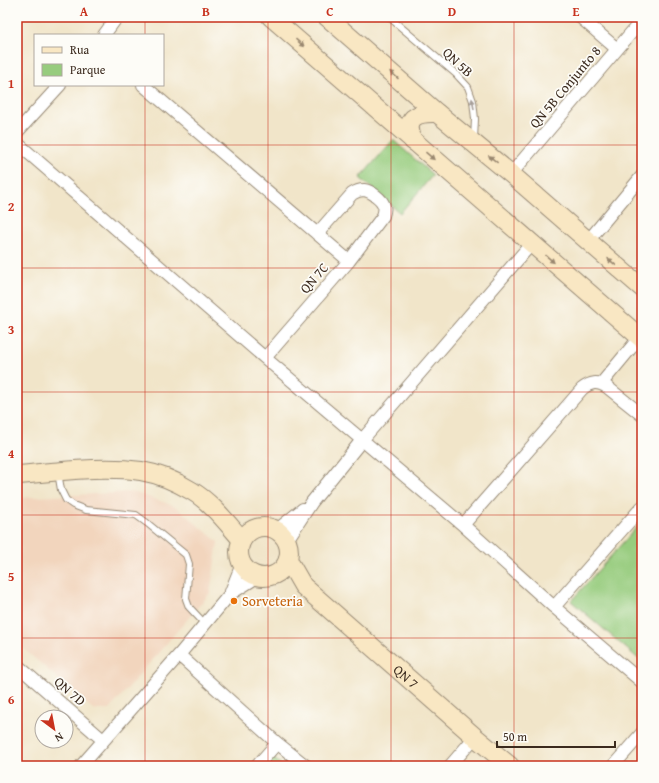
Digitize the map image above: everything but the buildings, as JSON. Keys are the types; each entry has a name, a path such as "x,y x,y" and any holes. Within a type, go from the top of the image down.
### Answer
{"main road":[{"path":"271,17 641,338"},
{"path":"327,17 437,113 634,279"},
{"path":"413,141 409,132 409,125 412,119 418,115 426,113 437,113"},
{"path":"17,475 110,468 142,471 165,478 193,492 218,513 248,534"},
{"path":"266,527 282,535 289,550 288,560 285,566 276,575 267,578 257,577 248,572 242,564 238,552 248,534 266,527"},
{"name":"QN 7","path":"288,560 303,586 510,766"},
{"name":"QN 7","path":"276,575 303,586"}],"street":[{"path":"105,34 118,17"},
{"path":"580,17 617,49"},
{"name":"QN 5B Conjunto 8","path":"511,174 642,20"},
{"path":"17,132 59,86"},
{"path":"144,86 349,261"},
{"path":"17,143 265,358 463,525 554,607 642,682"},
{"path":"588,241 642,176"},
{"name":"QN 7C","path":"265,358 349,261 383,216 384,207 381,201 371,193 364,190 357,191 352,194 317,234"},
{"path":"282,535 312,502 362,440 532,243"},
{"path":"601,384 641,338"},
{"path":"463,525 582,389 589,383 595,382 601,384 642,416"},
{"path":"554,607 642,507"},
{"path":"81,766 179,656 230,594 242,564"},
{"path":"230,594 257,577"},
{"path":"179,656 277,743 306,766"},
{"name":"QN 7D","path":"17,665 103,740"},
{"path":"613,766 642,733"},
{"path":"450,766 475,737"},
{"path":"257,766 277,743"}],"lane":[{"name":"QN 5B","path":"389,17 456,74 468,88 473,101 475,119 473,143"},
{"path":"58,472 61,490 66,500 73,505 86,510 136,516 147,523 186,555 189,564 186,599 189,608 206,624"}],"shaded area":[{"path":"133,492 175,506 218,542 210,593 109,710 94,710 17,643 17,498"}],"green space":[{"path":"393,140 433,175 400,213 360,178"},
{"path":"642,521 642,662 571,601"},
{"path":"273,758 283,766 267,766"}],"place":[{"name":"Sorveteria","path":"234,601"}]}
